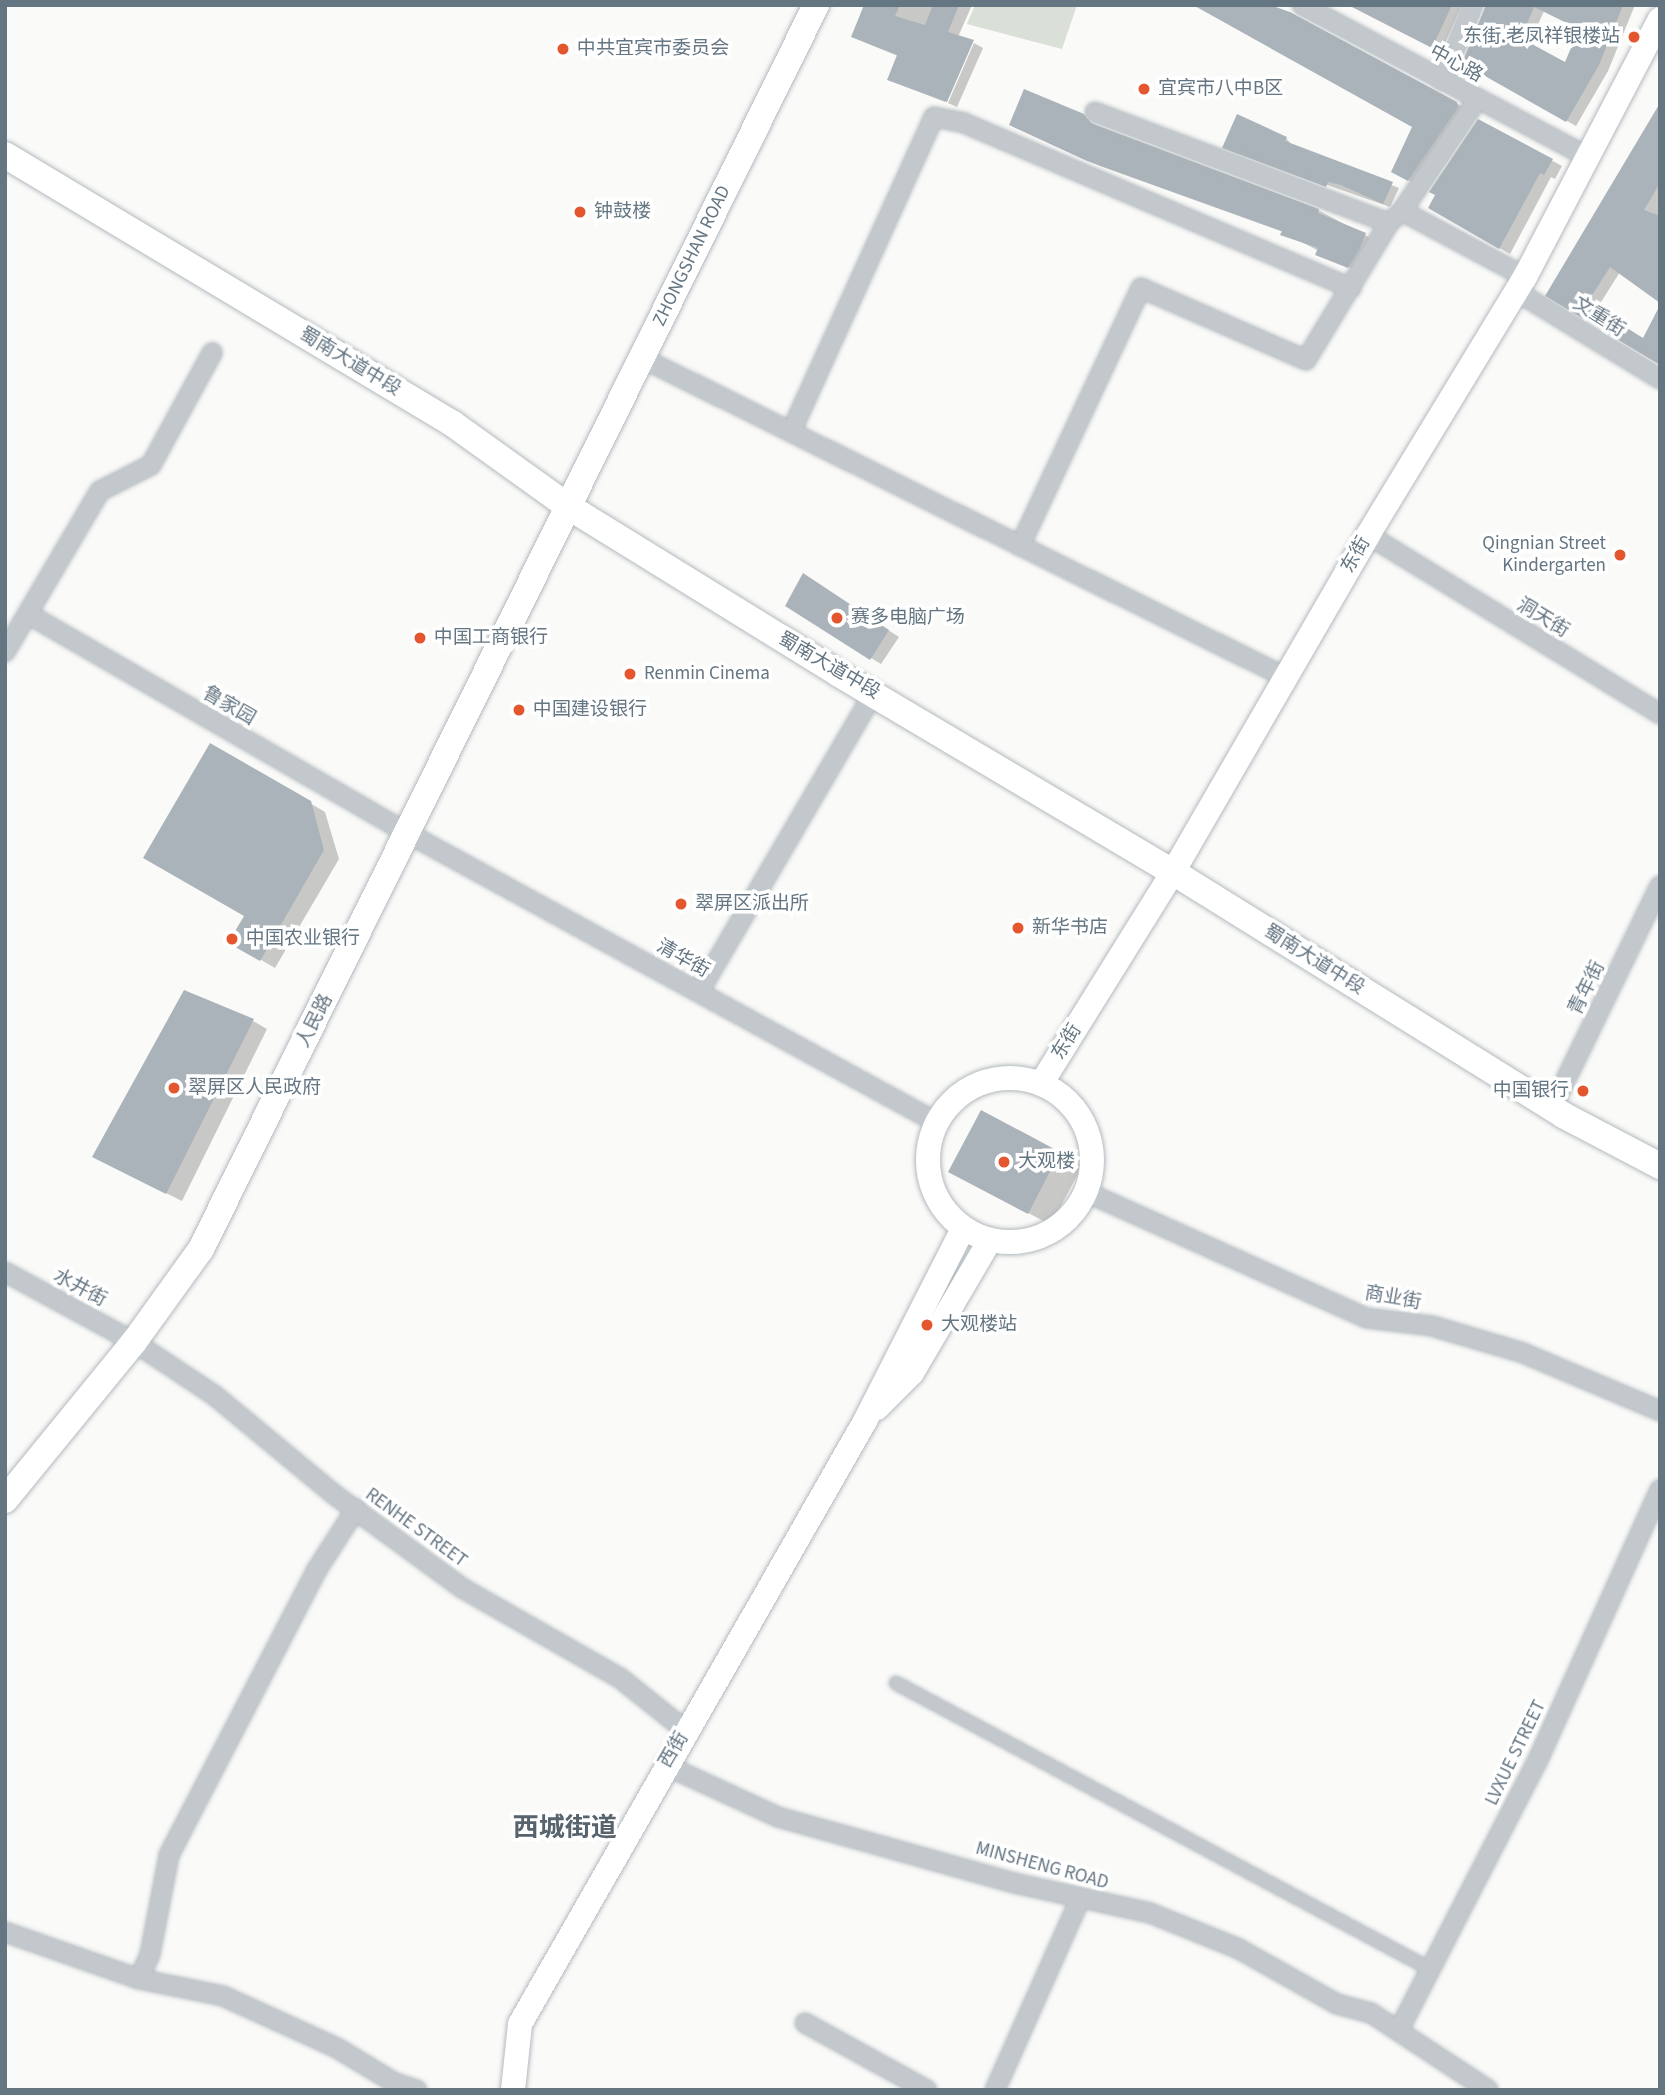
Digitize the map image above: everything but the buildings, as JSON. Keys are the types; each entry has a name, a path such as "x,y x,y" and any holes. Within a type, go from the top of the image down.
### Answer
{"main road":[{"name":"ZHONGSHAN ROAD","path":"569,507 816,5"},
{"name":"东街","path":"1041,1084 1173,872 1368,536 1520,284 1590,158 1660,19"},
{"name":"蜀南大道中段","path":"5,155 453,424 569,507 1173,872 1552,1108 1660,1166"},
{"name":"人民路","path":"5,1500 134,1342 201,1249 569,507"},
{"path":"997,1079 1041,1084 1062,1096 1081,1118 1093,1164 1086,1192 1070,1217 1034,1240 990,1240 963,1229 935,1198 926,1161 936,1122 954,1100 978,1084 997,1079"},
{"name":"西街","path":"513,2090 520,2024 685,1730 865,1421 963,1229"},
{"name":"西街","path":"865,1421 912,1373 990,1240"}],"street":[{"name":"中心路","path":"1302,5 1331,12 1442,81 1590,158"},
{"path":"1442,81 1473,5"},
{"path":"1020,546 1141,288 1306,360 1396,217 1477,100"},
{"name":"文重街","path":"1095,112 1396,217 1520,284 1660,379"},
{"path":"791,432 934,117 964,123 1351,288"},
{"path":"5,652 100,491 151,465 212,353"},
{"path":"642,358 1285,677"},
{"name":"洞天街","path":"1368,536 1660,714"},
{"name":"鲁家园","path":"28,614 409,834"},
{"path":"699,992 874,692"},
{"name":"清华街","path":"409,834 936,1122"},
{"name":"青年街","path":"1552,1108 1660,886"},
{"name":"商业街","path":"1086,1192 1366,1318 1432,1326 1522,1353 1660,1412"},
{"name":"水井街","path":"5,1272 134,1342"},
{"name":"RENHE STREET","path":"134,1342 214,1395 356,1509 462,1588 620,1678 685,1730"},
{"name":"LVXUE STREET","path":"1398,2030 1537,1762 1656,1509 1660,1489"},
{"path":"139,1979 150,1954 169,1856 316,1571 356,1509"},
{"path":"896,1683 1430,1969"},
{"name":"MINSHENG ROAD","path":"665,1765 778,1817 1080,1899 1150,1913 1239,1949 1293,1982 1337,2004 1371,2013 1488,2090"},
{"path":"995,2090 1080,1899"},
{"path":"5,1932 139,1979 223,1996 337,2048 395,2083 417,2090"},
{"path":"805,2023 927,2090"}],"shaded area":[{"path":"975,5 1077,5 1062,49 967,24"}],"place":[{"name":"东街.老凤祥银楼站","path":"1634,37"},
{"name":"中共宜宾市委员会","path":"563,49"},
{"name":"宜宾市八中B区","path":"1144,89"},
{"name":"钟鼓楼","path":"580,212"},
{"name":"Qingnian Street Kindergarten","path":"1620,555"},
{"name":"赛多电脑广场","path":"837,618"},
{"name":"中国工商银行","path":"420,638"},
{"name":"Renmin Cinema","path":"630,674"},
{"name":"中国建设银行","path":"519,710"},
{"name":"翠屏区派出所","path":"681,904"},
{"name":"新华书店","path":"1018,928"},
{"name":"中国农业银行","path":"232,939"},
{"name":"翠屏区人民政府","path":"174,1088"},
{"name":"中国银行","path":"1583,1091"},
{"name":"大观楼","path":"1004,1162"},
{"name":"大观楼站","path":"927,1325"}],"district":[{"name":"西城街道","path":"565,1828"}]}
